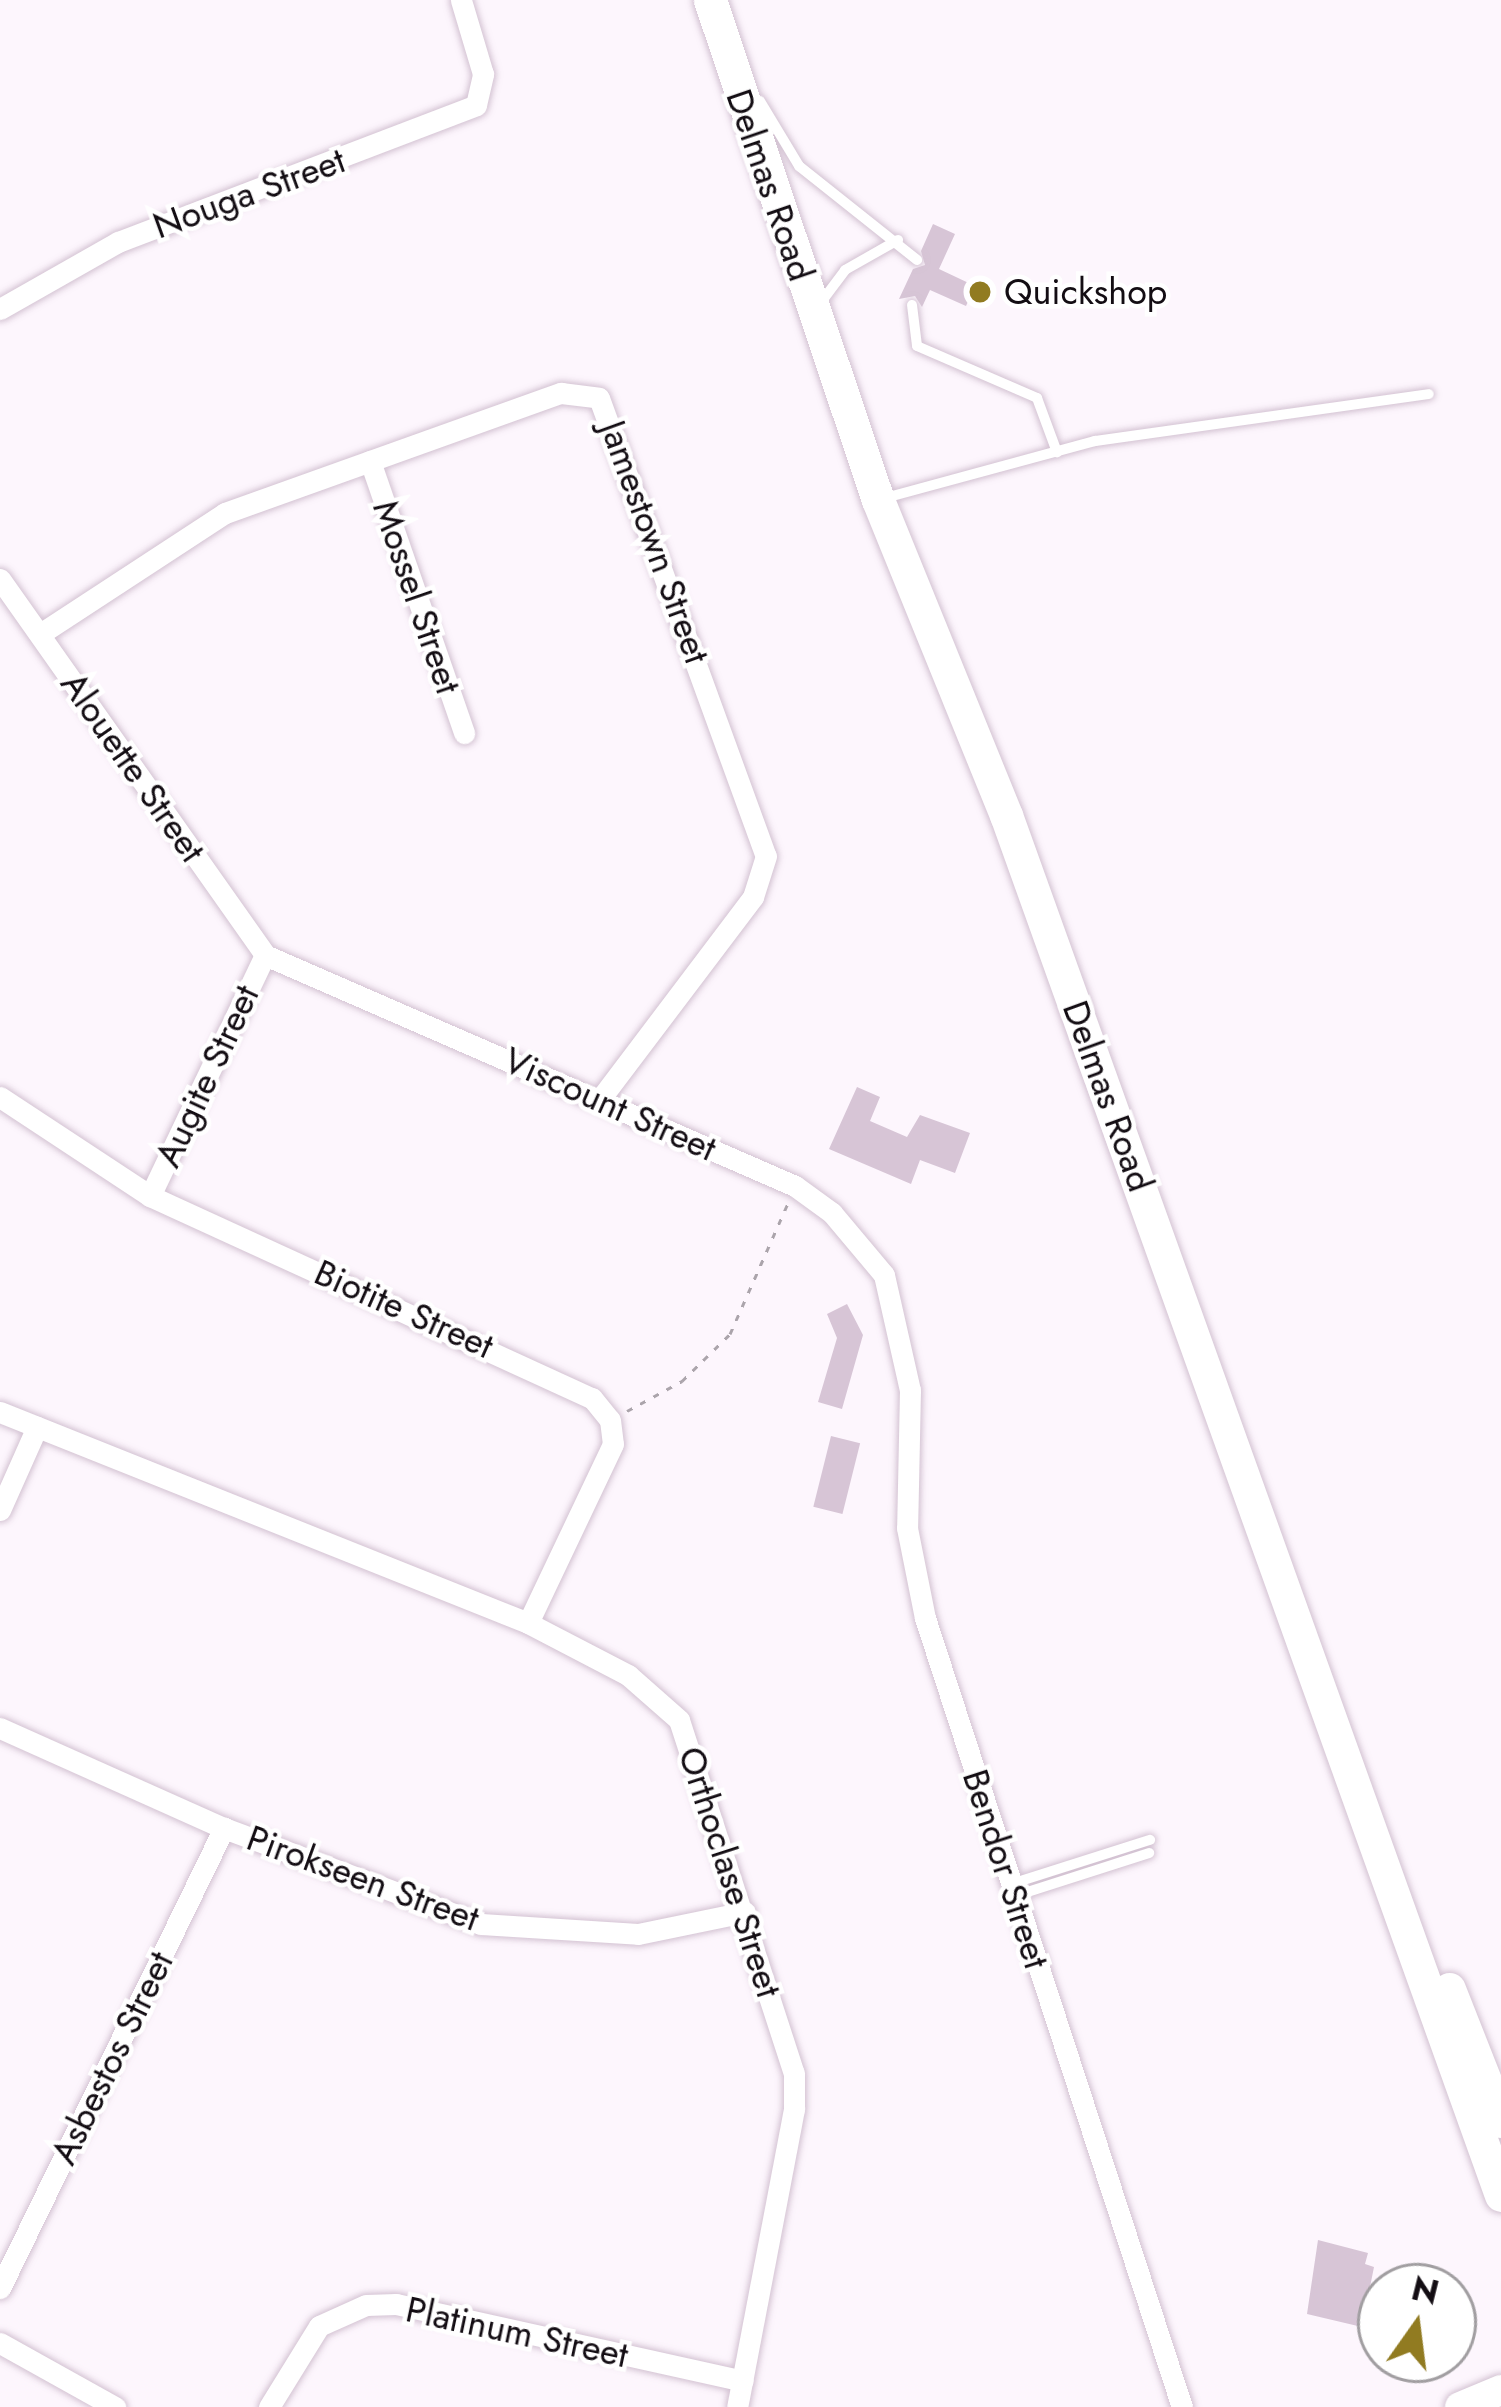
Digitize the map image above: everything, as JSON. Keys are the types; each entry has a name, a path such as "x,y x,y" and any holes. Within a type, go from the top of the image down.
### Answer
{"main road":[{"name":"Delmas Road","path":"713,0 755,93 888,498 1501,2194"},
{"name":"Delmas Road","path":"713,0 888,498 1365,1780 1501,2118"}],"street":[{"name":"Nouga Street","path":"0,309 118,242 458,115 481,98 483,74 461,0"},
{"name":"Jamestown Street","path":"40,634 225,513 575,390 607,408 766,856 734,924 601,1098"},
{"name":"Mossel Street","path":"370,461 464,734"},
{"name":"Alouette Street","path":"0,579 265,955"},
{"name":"Viscount Street","path":"265,955 794,1186 859,1240 900,1319"},
{"name":"Augite Street","path":"150,1196 265,955"},
{"name":"Biotite Street","path":"0,1096 150,1196 565,1381 610,1420"},
{"name":"Bendor Street","path":"900,1319 910,1390 907,1528 925,1618 1182,2407"},
{"name":"Orthoclase Street","path":"0,1412 527,1623 628,1675 679,1720 745,1912 796,2093 737,2407"},
{"path":"527,1623 605,1468 610,1420"},
{"path":"0,1510 37,1427"},
{"name":"Pirokseen Street","path":"0,1728 224,1828 424,1906 497,1926 638,1934 745,1912"},
{"name":"Asbestos Street","path":"0,2288 224,1828"},
{"name":"Platinum Street","path":"268,2407 319,2326 366,2305 396,2304 743,2381"},
{"path":"0,2343 115,2407"},
{"path":"1460,2407 1501,2390"}],"lane":[{"path":"755,93 799,166 917,260"},
{"path":"825,297 844,270 898,241"},
{"path":"912,305 917,346 1037,398 1057,452"},
{"path":"888,498 1057,452 1429,394"},
{"path":"1013,1890 1150,1846"}],"path":[{"path":"610,1420 682,1381 730,1334 794,1186"}],"building":[{"path":"933,224 955,234 939,269 975,286 966,306 930,290 922,307 915,296 899,299 913,269 925,265 921,251"},
{"path":"857,1087 880,1097 870,1121 907,1137 920,1115 970,1133 955,1173 920,1160 911,1184 829,1149"},
{"path":"847,1304 863,1335 842,1409 818,1402 837,1338 827,1314"},
{"path":"831,1436 860,1443 842,1514 813,1507"},
{"path":"1318,2240 1368,2253 1365,2263 1357,2263 1357,2326 1307,2314"}],"place":[{"name":"Quickshop","path":"980,292"}]}
